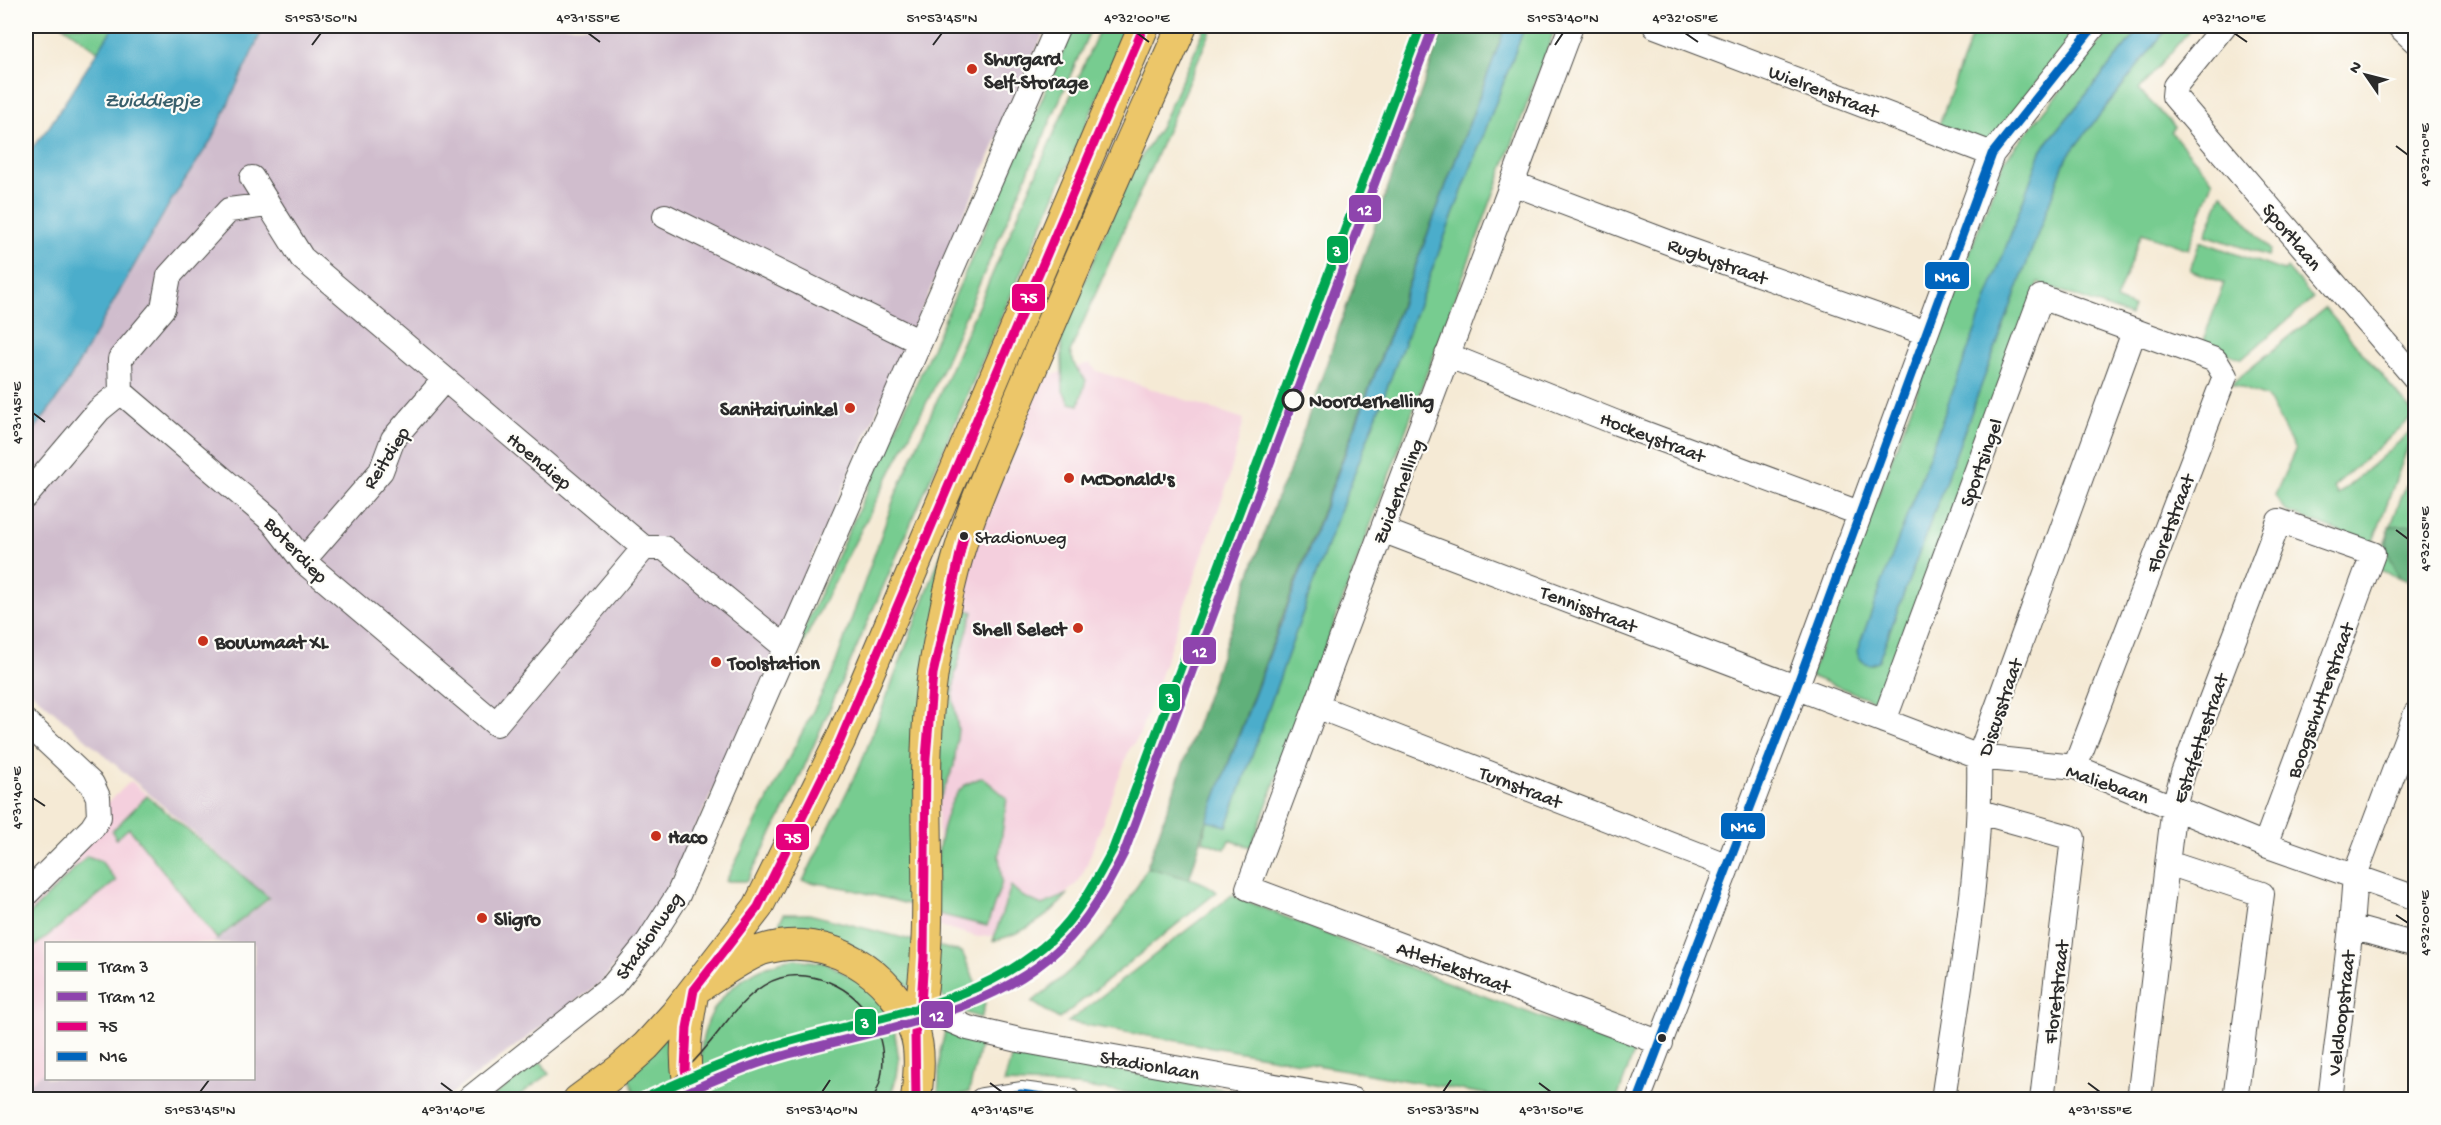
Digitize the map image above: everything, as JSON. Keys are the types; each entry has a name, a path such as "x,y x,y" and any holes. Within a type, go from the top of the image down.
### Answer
{"main road":[{"path":"578,1100 620,1069 646,1046 694,990 758,907 840,741 1143,26"},
{"path":"916,1100 926,758 933,674 957,557 971,514 1045,339 1182,26"},
{"path":"693,1100 685,1070 687,1028 694,990 763,949 801,944 819,946 851,960 875,976 893,994 919,1010"}],"street":[{"name":"Zuiderhelling","path":"1248,888 1571,26"},
{"name":"Wielrenstraat","path":"1655,26 1992,154"},
{"name":"Sportlaan","path":"2224,26 2173,91 2174,96 2415,379"},
{"path":"2399,26 2415,42"},
{"name":"Stadionweg","path":"468,1100 613,985 660,923 678,895 920,342 1053,27"},
{"path":"1638,1100 1796,688 1992,154 2088,28"},
{"name":"Hoendiep","path":"252,178 302,258 644,548 664,548 785,647"},
{"name":"Rugbystraat","path":"1512,183 1681,247 1926,333"},
{"path":"26,496 99,410 121,392 120,358 163,308 169,276 229,210 267,205"},
{"path":"664,216 920,342"},
{"name":"Sportsingel","path":"1884,721 2041,297 2134,332"},
{"name":"Discusstraat","path":"1943,1100 1969,913 1980,812 1979,757 2134,332"},
{"name":"Floretstraat","path":"2075,767 2225,376 2215,360 2134,332"},
{"name":"Hockeystraat","path":"1447,356 1617,423 1859,513"},
{"name":"Reitdiep","path":"303,561 381,471 393,439 444,380"},
{"name":"Boterdiep","path":"121,392 272,520 303,561 496,724 644,548"},
{"name":"Estafettestraat","path":"2139,1100 2174,806 2183,773 2279,521 2373,555"},
{"name":"Tennisstraat","path":"1382,530 1796,688"},
{"name":"Boogschutterstraat","path":"2265,845 2373,555"},
{"name":"Maliebaan","path":"1796,688 1979,757 2075,767 2265,845 2415,898"},
{"name":"Turnstraat","path":"1316,706 1728,866"},
{"path":"2355,875 2415,713"},
{"path":"26,722 92,784 98,797 99,817 92,828 26,894"},
{"name":"Floretstraat","path":"1980,812 2073,838 2042,1100"},
{"path":"2168,863 2262,894 2235,1100"},
{"name":"Veldloopstraat","path":"2330,1100 2355,875"},
{"name":"Atletiekstraat","path":"1248,888 1661,1043"},
{"path":"2351,927 2415,945"},
{"name":"Stadionlaan","path":"919,1010 1019,1040 1353,1100"},
{"path":"982,1100 1021,1094 1068,1100"}],"shaded area":[{"path":"212,26 1047,26 813,556 772,663 660,905 602,982 444,1099 26,1099 26,1086 45,1071 45,1080 255,1080 255,942 213,942 270,899 26,687 26,327"},
{"path":"1089,363 1097,371 1244,419 1228,482 1139,736 1129,750 1086,867 1078,882 1043,915 1020,928 978,937 940,926 938,810 961,581 972,547 1043,378"},
{"path":"131,781 270,899 213,942 45,942 45,1071 26,1086 26,879"}],"green space":[{"path":"63,26 114,26 99,52"},
{"path":"1074,26 1092,26 933,390 801,647 796,646 917,382"},
{"path":"1101,26 1129,26 791,797 747,881 726,881 832,674 895,496"},
{"path":"1206,26 1213,26 1070,352 1076,368 1086,380 1079,405 1070,403 1063,391 1061,336 1130,174 1160,128"},
{"path":"1444,26 1506,26 1281,620 1207,821 1189,879 1147,867 1278,494 1288,475"},
{"path":"1525,26 1556,26 1251,847 1229,840 1225,849 1203,841 1207,821 1227,826 1324,553"},
{"path":"1975,26 2058,26 2072,38 1989,142 1939,125"},
{"path":"2113,26 2142,26 2042,149 1873,664 1879,660 2066,158 2169,26 2193,26 2139,90 2175,127 2171,132 2213,181 2188,249 2142,233 2116,300 2133,307 2130,316 2039,283 1880,703 1810,676 2004,161"},
{"path":"2222,193 2270,250 2268,256 2206,235"},
{"path":"2200,241 2283,271 2287,268 2313,298 2242,359 2202,344 2224,283 2190,270"},
{"path":"2325,308 2415,415 2333,487 2338,495 2415,428 2372,544 2285,511 2275,495 2295,450 2267,397 2231,384"},
{"path":"2406,485 2415,497 2415,584 2375,568"},
{"path":"959,508 916,906 846,888 803,881 862,761"},
{"path":"2416,525 2415,584 2400,578 2386,549 2389,526"},
{"path":"966,609 973,612 955,674 953,698 958,729 954,766 936,807 936,731 941,678 955,630"},
{"path":"982,777 1007,798 999,856 1002,882 987,926 934,913 939,845 948,809 965,785"},
{"path":"147,796 269,898 217,939 129,828 116,839 112,831"},
{"path":"87,856 101,861 116,881 26,953 26,918"},
{"path":"1147,867 1193,879 1217,892 1059,1019 1032,1002 1098,943 1123,910"},
{"path":"1011,886 1022,896 1042,905 1068,894 1052,911 1034,924 1015,934 993,941"},
{"path":"1232,895 1412,969 1634,1052 1617,1099 1513,1099 1068,1022"},
{"path":"784,914 809,914 915,941 913,991 879,961 775,932"},
{"path":"936,946 962,952 985,1004 981,1018 954,1007 940,993 936,974"},
{"path":"794,959 826,963 868,986 888,1012 894,1028 899,1060 897,1076 889,1099 710,1100 702,1075 701,1051 705,1028 715,1008 729,991 747,976 769,965"},
{"path":"676,1027 675,1099 637,1099 627,1073"},
{"path":"946,1028 981,1042 969,1092 951,1099 938,1100 940,1052"},
{"path":"1013,1051 1275,1099 1175,1099 1076,1086 1004,1083"},
{"path":"537,1063 542,1063 549,1074 514,1099 489,1099"}],"water":[{"name":"Zuiddiepje","path":"114,26 264,26 212,139 171,201 62,392 26,441 26,155 49,127"},
{"path":"1506,26 1525,26 1324,553 1227,826 1207,821"},
{"path":"2142,26 2169,26 2066,158 1879,660 1872,664 1865,663 1860,659 1857,651 2042,149"}],"tram line":[{"name":"3","path":"640,1100 747,1055 925,1006 993,980 1024,962 1052,939 1079,908 1113,849 1421,26"},
{"name":"12","path":"670,1100 728,1074 774,1058 932,1017 1001,989 1032,970 1061,947 1088,915 1124,853 1432,30"},
{"path":"639,1099 669,1082 689,1066 736,1010 766,984 784,977 805,976 838,986 853,996 870,1016 881,1041 883,1059 879,1084 872,1100"}],"transit line":[{"name":"75","path":"693,1100 685,1070 687,1028 694,990 758,907 840,741 1144,26"},
{"name":"N16","path":"1638,1100 1796,688 1992,154 2094,26"},
{"name":"75","path":"916,1100 915,1033 921,1005 924,957 926,758 933,674 964,536"},
{"name":"N16","path":"985,1100 1021,1094 1064,1100"}],"place":[{"name":"Shurgard Self-Storage","path":"972,69"},
{"name":"Noorderhelling","path":"1293,400"},
{"name":"Sanitairwinkel","path":"850,408"},
{"name":"McDonald's","path":"1069,478"},
{"name":"Stadionweg","path":"964,536"},
{"name":"Shell Select","path":"1078,628"},
{"name":"Bouwmaat XL","path":"203,641"},
{"name":"Toolstation","path":"716,662"},
{"name":"Haco","path":"656,836"},
{"name":"Sligro","path":"482,918"}]}
